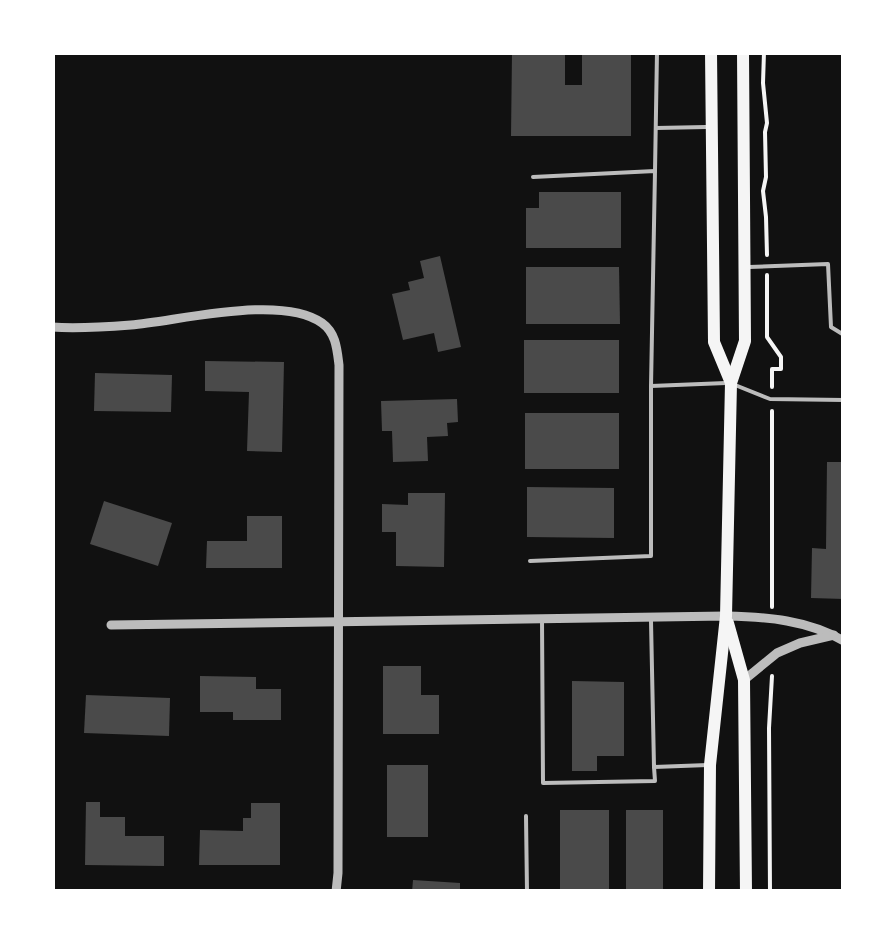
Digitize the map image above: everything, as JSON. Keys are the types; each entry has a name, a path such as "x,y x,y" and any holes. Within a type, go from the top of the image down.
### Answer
{"main road":[{"path":"711,52 714,342 731,383"},
{"path":"710,892 710,765 726,616 731,383 745,341 743,52"},
{"path":"726,616 744,680 746,892"}],"street":[{"path":"52,327 132,325 224,312 281,311 307,315 331,331 340,365 336,892"},
{"path":"111,625 726,616 772,618 827,631 839,638"},
{"path":"744,680 800,643 839,638"}],"lane":[{"path":"530,560 652,556 657,52"},
{"path":"656,128 712,126"},
{"path":"533,177 655,171"},
{"path":"744,268 828,264 831,327 844,335"},
{"path":"651,386 731,383 772,399 844,400"},
{"path":"542,619 543,783 655,782 651,616"},
{"path":"654,768 710,765"},
{"path":"526,816 527,892"}],"path":[{"path":"764,52 768,337 781,357 781,369 772,369 772,618"},
{"path":"770,892 772,658"}],"building":[{"path":"512,52 565,52 565,85 582,85 582,52 631,52 631,136 511,136"},
{"path":"539,192 621,192 621,248 526,248 526,208 539,208"},
{"path":"440,256 461,347 438,352 434,333 403,340 392,294 410,290 408,282 424,278 420,261"},
{"path":"526,267 619,267 620,324 526,324"},
{"path":"524,340 619,340 619,393 524,393"},
{"path":"205,361 284,362 282,452 247,451 249,392 205,391"},
{"path":"95,373 172,375 171,412 94,411"},
{"path":"457,399 458,422 447,423 448,436 427,437 428,461 393,462 392,431 382,431 381,401"},
{"path":"525,413 619,413 619,469 525,469"},
{"path":"827,462 844,462 844,599 811,598 812,548 826,549"},
{"path":"527,487 614,488 614,538 527,537"},
{"path":"408,493 445,493 444,567 396,566 396,532 382,532 382,504 408,505"},
{"path":"104,501 172,523 158,566 90,544"},
{"path":"247,516 282,516 282,568 206,568 207,541 247,541"},
{"path":"383,666 421,666 421,695 439,695 439,734 383,734"},
{"path":"200,676 256,677 256,689 281,689 281,720 233,720 233,712 200,712"},
{"path":"572,681 624,682 624,756 597,756 597,771 572,771"},
{"path":"86,695 170,698 169,736 84,733"},
{"path":"387,765 428,765 428,837 387,837"},
{"path":"86,802 100,802 100,817 125,817 125,836 164,836 164,866 85,865"},
{"path":"251,803 280,803 280,865 199,865 200,830 243,831 243,818 251,818"},
{"path":"560,810 609,810 609,892 560,892"},
{"path":"626,810 663,810 663,892 626,892"},
{"path":"413,880 460,883 460,892 412,892"}]}
